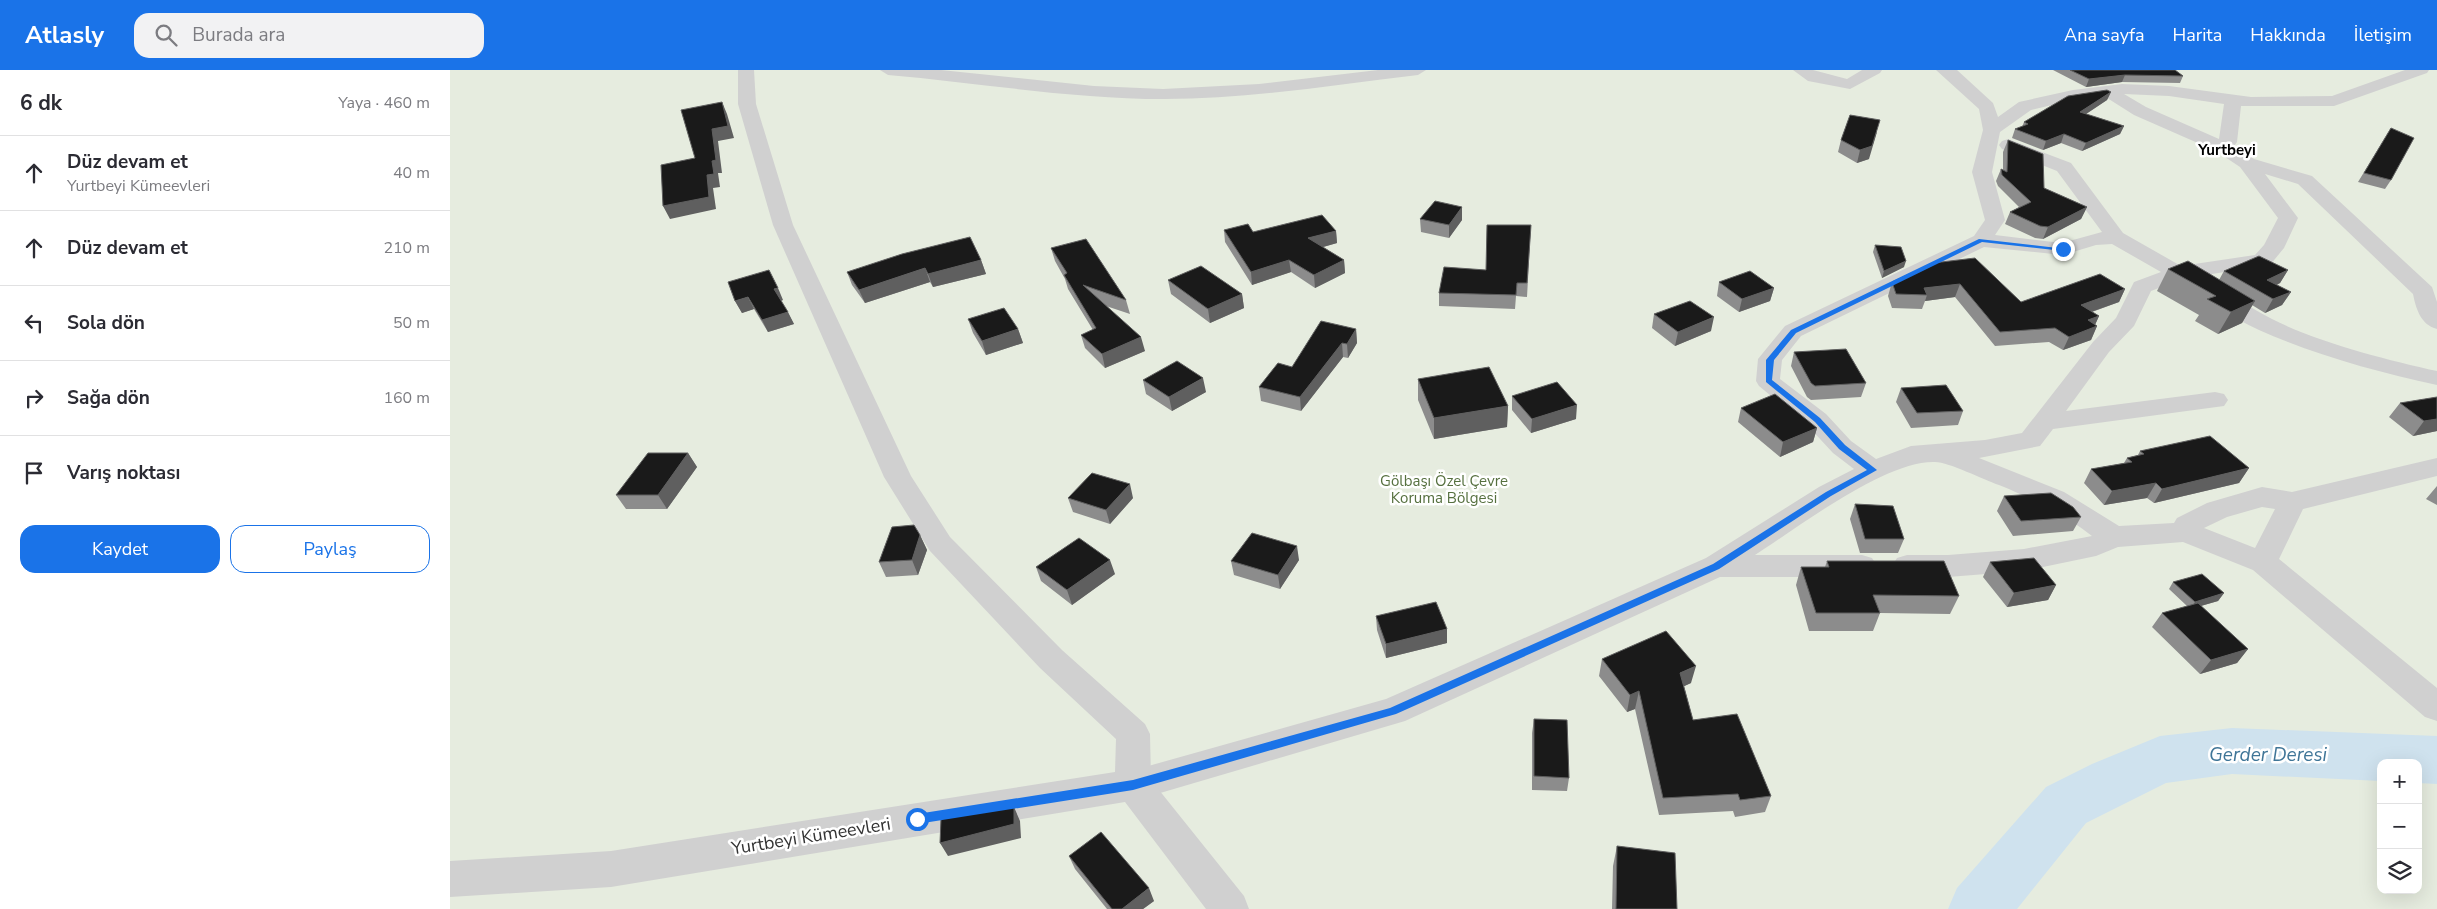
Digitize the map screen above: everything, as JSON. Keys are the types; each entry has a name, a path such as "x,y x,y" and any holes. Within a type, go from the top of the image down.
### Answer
{"street":[{"path":"746,70 748,104 783,225 898,478 940,544 1051,659 1133,734 1133,785 1230,909"},
{"path":"888,70 946,74 1046,87 1164,94 1276,86 1418,70"},
{"path":"1802,70 1814,77 1850,84 1874,70"},
{"path":"1873,470 1842,447 1817,420 1768,381 1770,360 1793,331 1981,240 1995,220 1982,172 1991,134 1987,107 1951,73 1944,70"},
{"path":"1991,134 2025,106 2074,94 2122,89 2168,91 2251,102 2334,101 2421,70"},
{"path":"2107,91 2140,112 2223,147 2247,163 2305,180 2431,290 2427,310 2437,322"},
{"path":"2223,147 2228,142 2233,100"},
{"path":"1991,134 2064,167 2116,236 2265,324 2307,342 2405,371 2437,378"},
{"name":"Yurtbeyi Kümeevleri","path":"450,879 611,869 1133,785 1392,712 1716,566 1828,494 1873,470 1911,455 1985,449 2031,440 2101,347 2126,321 2142,287 2179,273 2262,260 2273,248 2288,218 2247,163"},
{"path":"1981,240 2063,249 2094,239 2116,236"},
{"path":"2044,422 2215,400"},
{"path":"1939,453 2046,493 2096,523 2112,537"},
{"path":"2185,532 2188,525 2217,510 2262,498 2292,502 2437,468"},
{"path":"2263,562 2292,502"},
{"path":"1716,566 1948,566 2005,562 2096,546 2112,537 2185,532 2263,562 2437,707"}],"green space":[{"name":"Gölbaşı Özel Çevre Koruma Bölgesi","path":"450,70 2437,70 2437,909 450,909"}],"building":[{"path":"2070,70 2175,70 2183,76 2125,75 2089,79"},
{"path":"2107,90 2111,92 2080,112 2124,126 2086,143 2064,134 2046,141 2015,129 2028,124 2024,122 2068,96"},
{"path":"722,102 728,126 712,129 716,160 712,161 714,174 707,175 709,197 663,206 661,165 695,158 681,110"},
{"path":"1850,115 1880,120 1872,146 1860,150 1841,140"},
{"path":"2391,128 2414,138 2391,180 2364,173"},
{"path":"2008,140 2043,154 2044,188 2087,207 2048,227 2040,226 2010,212 2031,202 2002,175 2001,169 2007,172"},
{"path":"1435,201 1462,207 1449,225 1420,219"},
{"path":"1322,215 1336,231 1308,238 1344,260 1314,275 1289,260 1251,272 1224,230 1248,224 1253,232"},
{"path":"1487,225 1531,225 1527,283 1517,283 1516,295 1439,293 1444,267 1486,270"},
{"path":"970,237 981,260 928,274 925,268 859,290 847,272 902,254"},
{"path":"1086,239 1126,300 1083,285 1141,337 1102,354 1081,335 1096,328 1064,275 1067,273 1051,248"},
{"path":"1875,245 1901,247 1906,261 1884,271"},
{"path":"2259,256 2288,270 2267,280 2291,292 2273,299 2224,271"},
{"path":"1975,258 2021,302 2100,274 2125,289 2081,305 2099,316 2088,320 2097,326 2069,337 2055,328 2000,332 1960,284 1924,288 1927,295 1896,294 1892,282 1933,263"},
{"path":"2188,261 2255,301 2231,312 2207,299 2216,296 2168,269"},
{"path":"1201,266 1242,294 1208,309 1168,280"},
{"path":"769,270 778,288 774,289 788,312 762,320 748,297 735,301 728,282"},
{"path":"1750,271 1774,288 1742,299 1719,282"},
{"path":"1690,301 1714,317 1678,332 1654,314"},
{"path":"1004,308 1018,329 982,341 968,319"},
{"path":"1321,321 1356,329 1347,344 1342,343 1300,397 1259,387 1278,363 1292,367"},
{"path":"1846,349 1866,383 1815,386 1811,383 1794,352"},
{"path":"1177,361 1203,378 1169,397 1143,380"},
{"path":"1489,367 1508,406 1434,418 1418,379"},
{"path":"1557,382 1577,405 1532,419 1512,396"},
{"path":"1946,385 1963,411 1917,413 1901,388"},
{"path":"1775,394 1817,428 1783,442 1741,408"},
{"path":"2437,397 2437,419 2424,421 2400,403"},
{"path":"2210,436 2249,468 2162,489 2156,483 2112,491 2091,469 2132,462 2127,458 2144,454 2140,451"},
{"path":"648,453 688,453 658,495 616,495"},
{"path":"1092,473 1130,484 1106,510 1068,498"},
{"path":"2051,493 2073,507 2081,517 2021,521 2004,496"},
{"path":"1855,504 1893,506 1904,539 1865,539"},
{"path":"914,525 920,535 912,560 879,562 892,527"},
{"path":"1252,533 1297,546 1278,575 1231,561"},
{"path":"1079,538 1110,560 1067,590 1036,567"},
{"path":"2034,558 2056,585 2014,593 1990,562"},
{"path":"1827,561 1944,561 1959,596 1873,595 1880,613 1816,613 1801,567 1829,567"},
{"path":"2202,574 2224,593 2195,602 2173,582"},
{"path":"1436,602 1447,629 1386,644 1376,616"},
{"path":"2198,603 2248,649 2211,660 2162,613"},
{"path":"1666,631 1696,666 1680,673 1693,720 1737,714 1771,796 1740,800 1738,794 1663,798 1639,691 1630,695 1602,659"},
{"path":"1534,719 1567,720 1569,778 1534,776"},
{"path":"1014,807 1014,824 940,843 941,819"},
{"path":"1101,832 1149,888 1122,909 1112,909 1069,856"},
{"path":"1617,846 1675,853 1677,909 1616,909"}],"waterway":[{"name":"Gerder Deresi","path":"1979,909 2066,805 2112,781 2160,760 2232,751 2437,760"}],"district":[{"name":"Yurtbeyi","path":"2227,150"}],"route":[{"path":"917,819 1133,785 1392,712 1716,566 1828,494 1873,470 1842,447 1817,420 1768,381 1770,360 1793,331 1981,240 2063,249"}]}
